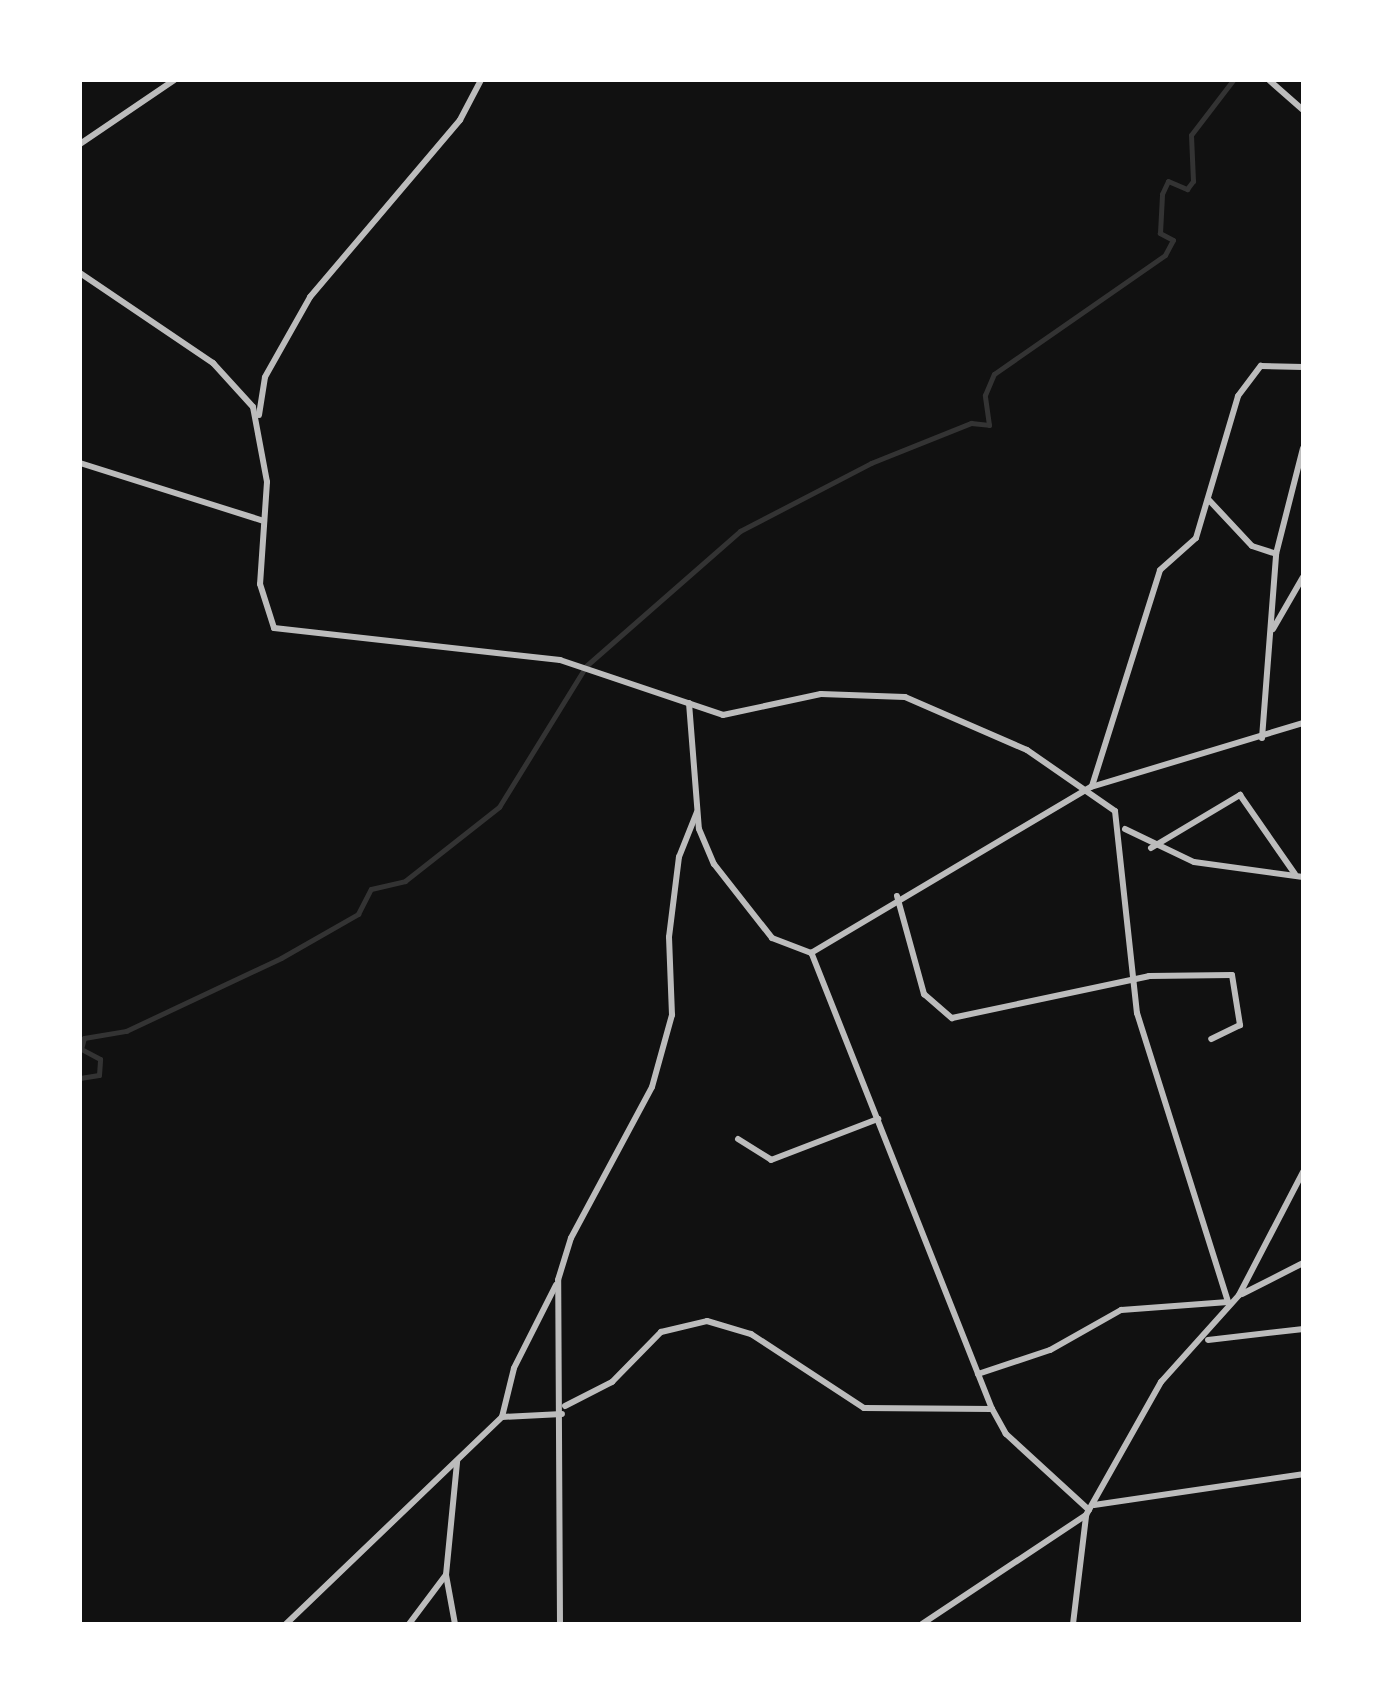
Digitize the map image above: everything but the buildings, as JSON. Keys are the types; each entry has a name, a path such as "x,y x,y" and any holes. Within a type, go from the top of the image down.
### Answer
{"street":[{"path":"80,144 174,80"},
{"path":"481,80 460,120 310,297 265,377 260,427 264,614 288,635 560,660 689,702 746,714 821,694 905,698 1092,787 1124,828 1151,848 1212,867 1299,876"},
{"path":"1269,80 1303,110"},
{"path":"80,273 214,363 242,388 260,427"},
{"path":"1092,787 1160,570 1196,538 1250,374 1303,367"},
{"path":"1262,738 1276,554 1303,448"},
{"path":"80,463 264,522"},
{"path":"1207,498 1252,546 1276,554"},
{"path":"1270,635 1303,577"},
{"path":"689,702 697,812 714,864 744,908 772,938 811,953 992,1409 1006,1434 1089,1510"},
{"path":"811,953 898,896 1092,787 1303,723"},
{"path":"1151,848 1240,795 1299,876"},
{"path":"286,1624 502,1417 514,1368 558,1280 571,1238 652,1087 672,1015 679,858 697,812"},
{"path":"1073,1624 1089,1510 1162,1382 1207,1340 1228,1302 1132,982 1124,828"},
{"path":"898,896 924,994 952,1018 1132,982 1232,975 1240,1025 1211,1039"},
{"path":"738,1139 772,1160 878,1120"},
{"path":"1239,1295 1303,1172"},
{"path":"978,1374 1070,1341 1121,1310 1228,1302 1303,1263"},
{"path":"558,1280 564,1410 560,1624"},
{"path":"502,1417 564,1410 612,1382 662,1332 707,1322 752,1334 864,1408 992,1409"},
{"path":"1207,1340 1303,1329"},
{"path":"455,1624 446,1575 457,1461"},
{"path":"922,1624 1089,1510 1303,1474"},
{"path":"408,1624 446,1575"}],"waterway":[{"path":"80,1078 99,1075 100,1059 81,1049 84,1038 126,1031 281,958 358,914 371,889 405,881 499,807 586,666 740,531 871,463 971,423 989,425 985,395 994,374 1165,255 1173,240 1160,233 1162,194 1168,181 1187,189 1193,181 1191,135 1233,80"}]}
